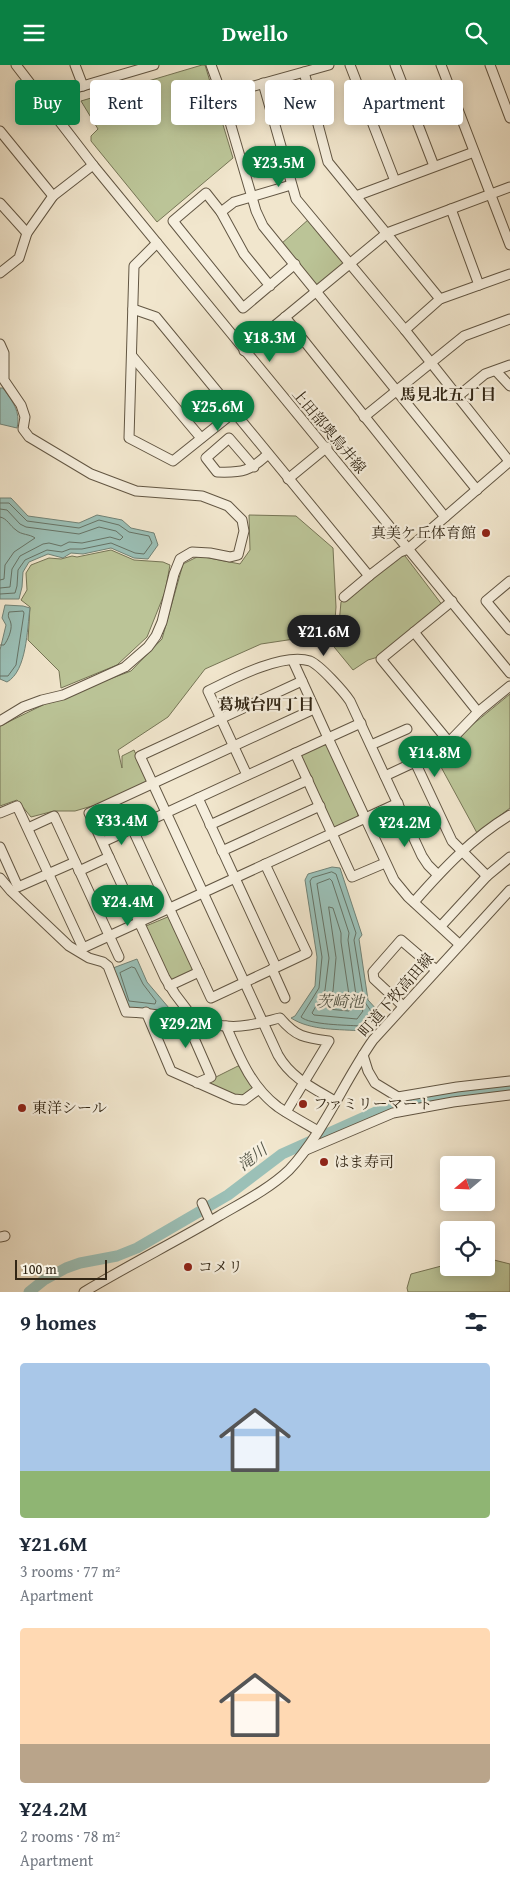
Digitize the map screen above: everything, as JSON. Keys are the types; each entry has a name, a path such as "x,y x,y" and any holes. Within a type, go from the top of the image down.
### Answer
{"street":[{"name":"上田部奥鳥井線","path":"16,65 28,80"},
{"path":"75,65 82,86 154,65"},
{"path":"211,65 216,80"},
{"path":"255,85 329,65"},
{"path":"350,65 394,181"},
{"path":"395,65 434,165"},
{"path":"441,65 510,245"},
{"path":"490,65 510,118"},
{"path":"304,72 328,162 440,299"},
{"path":"263,83 296,199 405,330 510,461 408,549 400,552 344,597"},
{"name":"上田部奥鳥井線","path":"63,125 244,351 327,447 510,673"},
{"path":"231,125 251,196 263,226 398,390 477,490"},
{"path":"0,131 53,195"},
{"path":"356,196 474,151"},
{"path":"0,273 19,258 26,233 53,195 93,165"},
{"path":"221,211 234,202 291,185"},
{"path":"244,351 387,233 510,187"},
{"path":"270,285 244,254 221,211 206,193 173,221 243,308 295,264"},
{"path":"0,203 26,233"},
{"path":"451,209 479,285"},
{"path":"157,243 134,266 129,439 172,461 233,413"},
{"path":"405,330 440,299 510,274"},
{"path":"134,309 156,317 233,413 369,576"},
{"path":"285,317 445,517"},
{"path":"364,417 464,336 510,319"},
{"path":"0,344 4,353 4,380 21,405 25,417 23,429 29,437 91,474 136,491 202,496 220,502 233,509 242,519 244,531 238,555 230,557 192,552 180,559 174,574 162,622 156,636 148,647 125,667 63,695 23,707 0,721"},
{"path":"132,356 201,438"},
{"path":"457,397 485,374 510,365"},
{"path":"496,371 510,386"},
{"path":"254,467 229,438 206,458 217,472 233,473 254,467 268,453"},
{"path":"288,479 327,447"},
{"path":"509,627 486,601 510,581"},
{"path":"452,601 381,659 449,742 478,712 510,686"},
{"path":"414,632 478,712"},
{"path":"293,661 385,863 398,887 460,944"},
{"path":"247,775 208,691 260,667 293,661 308,661 317,666 346,695 361,723 424,861 438,875"},
{"path":"302,681 140,756 282,1063 304,1083 335,1101"},
{"path":"197,1023 169,986 89,813 314,709"},
{"path":"103,842 361,723"},
{"path":"371,745 407,729"},
{"path":"295,753 352,877 385,863"},
{"path":"385,776 416,762 448,835 461,851 487,876"},
{"path":"210,825 308,780"},
{"path":"198,798 274,968 285,998"},
{"path":"0,813 17,806 82,948 398,803"},
{"path":"222,851 320,806"},
{"path":"414,902 461,851 488,829 510,815"},
{"path":"28,828 54,816 119,957"},
{"path":"132,828 211,998 306,953 265,864"},
{"path":"0,847 18,887 75,862"},
{"path":"79,871 110,857"},
{"path":"441,926 487,876 510,857"},
{"path":"0,878 69,946 89,958 103,962 108,966 126,1012 146,1012 197,1023 226,1026 280,1018 290,1031 306,1037 329,1041 286,1112"},
{"name":"町道下牧高田線","path":"306,1150 363,1055 436,970 510,890"},
{"path":"404,1006 374,979 373,972 401,940 436,970"},
{"path":"169,986 199,972"},
{"path":"146,1012 171,1071 234,1099 244,1100 259,1089"},
{"path":"186,1020 211,1077 197,1083"},
{"path":"226,1026 245,1068 259,1089 286,1112 318,1131"},
{"path":"363,1055 375,1083 398,1097 457,1087 510,1081"},
{"path":"87,1291 209,1219 254,1196 276,1181 306,1150 374,1120 401,1111 453,1101 510,1095"},
{"path":"398,1097 401,1111"},
{"path":"202,1203 209,1219"}],"green space":[{"path":"205,65 210,80 171,80 171,125 223,125 233,158 157,222 91,141 91,136 98,129 96,125 161,125 161,80 152,80"},
{"path":"90,98 90,116 81,101"},
{"path":"309,219 345,263 316,286 281,244"},
{"path":"249,515 296,516 333,548 336,607 334,633 261,644 205,669 168,717 118,750 122,768 122,756 134,750 148,783 99,804 75,811 54,811 31,817 17,800 0,806 0,726 51,701 131,671 162,639 183,564 199,556 240,564 250,550"},
{"path":"111,550 134,560 163,562 170,565 165,592 147,637 117,665 61,688 59,671 28,640 30,607 21,600 27,590 26,573 31,565 49,558 77,557"},
{"path":"402,552 443,606 378,657 368,660 353,670 330,642 338,635 341,602"},
{"path":"510,694 510,808 477,833 441,767 439,752"},
{"path":"327,745 358,814 357,819 337,827 332,826 301,757 302,754"},
{"path":"170,916 193,970 171,981 146,926"},
{"path":"238,1066 254,1088 244,1098 209,1085 208,1081"},
{"path":"495,1260 510,1264 510,1292 408,1292 407,1288 411,1274 440,1266 440,1276 495,1276"}],"water":[{"path":"0,388 3,388 10,397 17,411 17,428 0,424"},
{"path":"0,498 11,498 28,516 79,523 97,515 122,520 131,528 154,533 158,545 148,559 134,558 111,548 83,554 71,553 63,558 48,554 29,562 23,572 19,599 0,599"},
{"path":"5,605 30,608 27,638 19,669 14,677 7,682 0,679 0,650 6,625 2,618"},
{"name":"茨崎池","path":"332,867 340,868 362,935 359,939 368,1000 378,1011 363,1031 316,1027 291,1018 295,1016 315,986 317,957 305,880 308,874"},
{"path":"137,959 147,982 175,1015 164,1011 126,1007 113,968"}],"waterway":[{"name":"滝川","path":"29,1292 44,1280 66,1268 80,1263 117,1256 137,1248 228,1195 282,1154 378,1111 407,1102 510,1088"}],"place":[{"name":"真美ケ丘体育館","path":"486,533"},
{"name":"ファミリーマート","path":"303,1104"},
{"name":"東洋シール","path":"22,1108"},
{"name":"はま寿司","path":"324,1162"},
{"name":"コメリ","path":"188,1267"}],"district":[{"name":"馬見北五丁目","path":"448,394"},
{"name":"葛城台四丁目","path":"266,704"}]}
